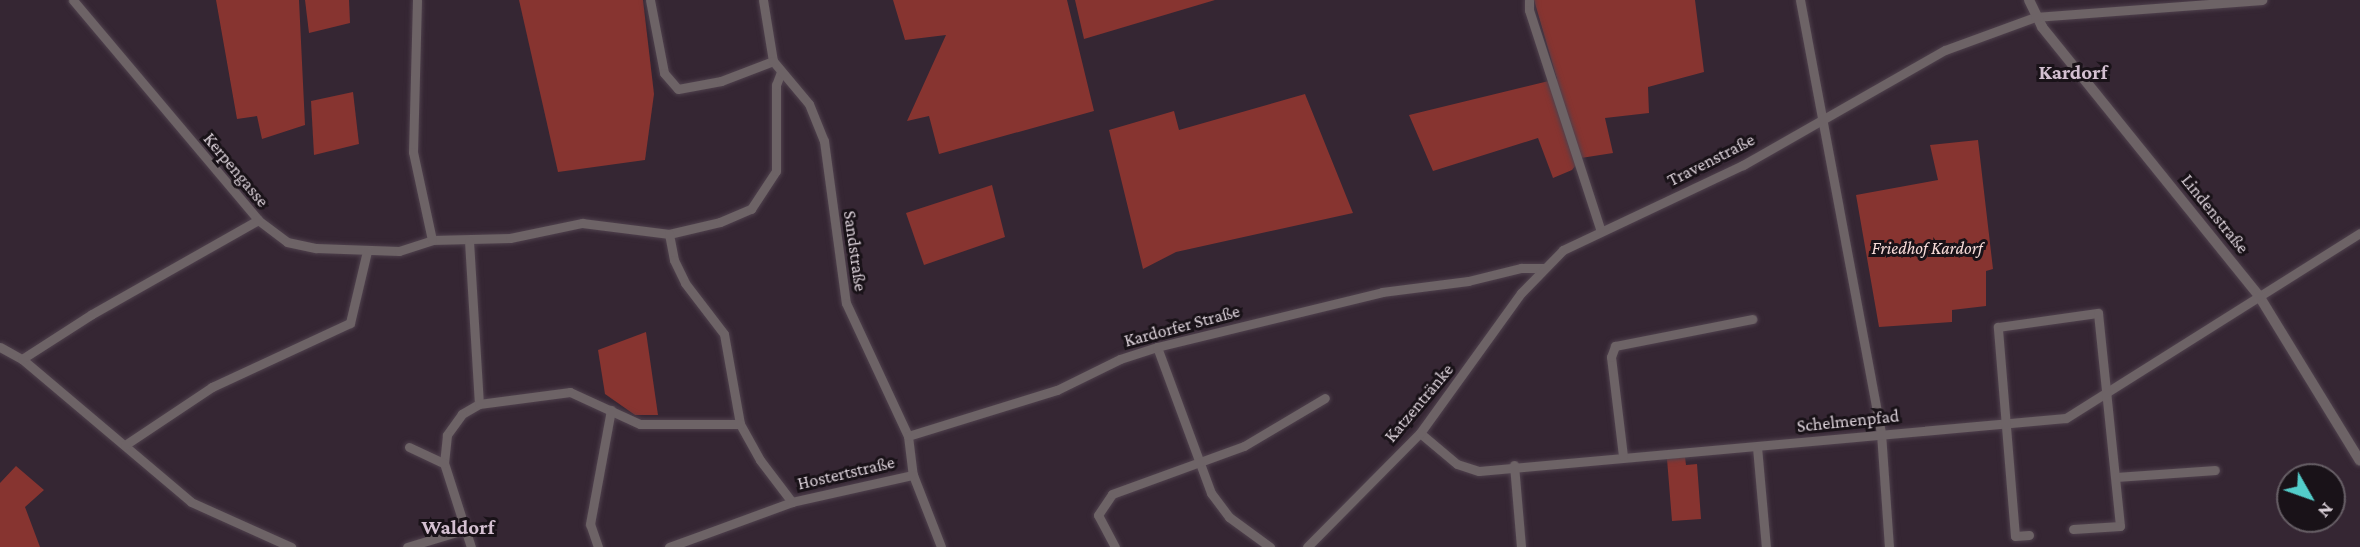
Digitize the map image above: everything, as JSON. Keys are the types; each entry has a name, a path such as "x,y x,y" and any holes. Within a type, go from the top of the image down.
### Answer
{"street":[{"name":"Kerpengasse","path":"72,0 258,220 287,242 367,251 399,251 432,240 470,241 582,223 668,234"},
{"path":"417,0 414,152 432,240"},
{"path":"650,0 664,73 678,89 721,81 773,61"},
{"name":"Sandstraße","path":"763,0 773,61 809,104 824,141 846,303 908,436 913,475 941,547"},
{"path":"1529,0 1529,10 1601,231"},
{"path":"1800,0 1825,115 1881,433 1889,547"},
{"name":"Lindenstraße","path":"2029,0 2035,17 2259,296 2360,461"},
{"name":"Travenstraße","path":"1544,268 1563,250 1742,165 1825,115 1945,50 2035,17 2262,0"},
{"path":"668,234 751,209 767,189 776,171 776,85 781,72"},
{"path":"22,359 92,314 258,220"},
{"name":"Schelmenpfad","path":"1420,432 1467,470 1757,447 1881,433 2066,418 2360,233"},
{"name":"Hostertstraße","path":"668,234 674,260 685,283 724,334 740,424 760,460 792,502 913,475"},
{"path":"470,241 479,404"},
{"path":"125,444 212,387 350,323 367,251"},
{"name":"Kardorfer Straße","path":"908,436 1057,390 1120,359 1157,347 1390,290 1468,281 1521,268 1544,268"},
{"name":"Katzentränke","path":"1307,547 1420,432 1544,268"},
{"path":"2029,535 2015,536 1998,327 2098,313 2109,392 2120,526 2073,529"},
{"path":"1623,456 1611,357 1615,346 1752,319"},
{"path":"0,347 22,359 205,511 291,547"},
{"path":"1157,347 1211,493 1229,517 1270,547"},
{"path":"471,547 444,463 447,435 462,414 479,404 570,392 657,427 740,424"},
{"path":"1115,547 1098,515 1105,500 1244,446 1325,398"},
{"path":"598,547 590,524 611,410"},
{"path":"409,447 444,463"},
{"path":"1757,447 1766,547"},
{"path":"1514,465 1521,547"},
{"path":"2117,477 2215,470"},
{"path":"669,547 792,502"},
{"path":"407,547 464,530"}],"green space":[{"path":"216,0 299,0 305,125 262,139 257,116 237,119"},
{"path":"305,0 349,0 350,23 309,33"},
{"path":"519,0 643,0 654,94 645,160 558,172"},
{"path":"893,0 1067,0 1094,111 939,154 929,116 907,121 946,35 905,40"},
{"path":"1075,0 1215,0 1084,39"},
{"path":"1534,0 1695,0 1704,72 1648,87 1649,113 1605,118 1613,153 1581,158 1572,170 1553,178 1538,138 1433,171 1409,115 1557,79"},
{"path":"353,92 359,144 314,155 311,101"},
{"path":"1305,94 1353,213 1176,252 1143,269 1109,130 1174,111 1179,130"},
{"name":"Friedhof Kardorf","path":"1978,140 1993,269 1986,271 1986,306 1952,310 1952,322 1879,327 1856,195 1938,180 1930,145"},
{"path":"992,185 1005,237 924,265 906,213"},
{"path":"646,332 658,415 635,415 605,394 598,350"},
{"path":"1685,457 1686,465 1697,464 1701,519 1672,521 1667,459"},
{"path":"16,466 44,490 25,507 40,547 0,547 0,483"}],"district":[{"name":"Kardorf","path":"2073,72"},
{"name":"Waldorf","path":"458,527"}]}
